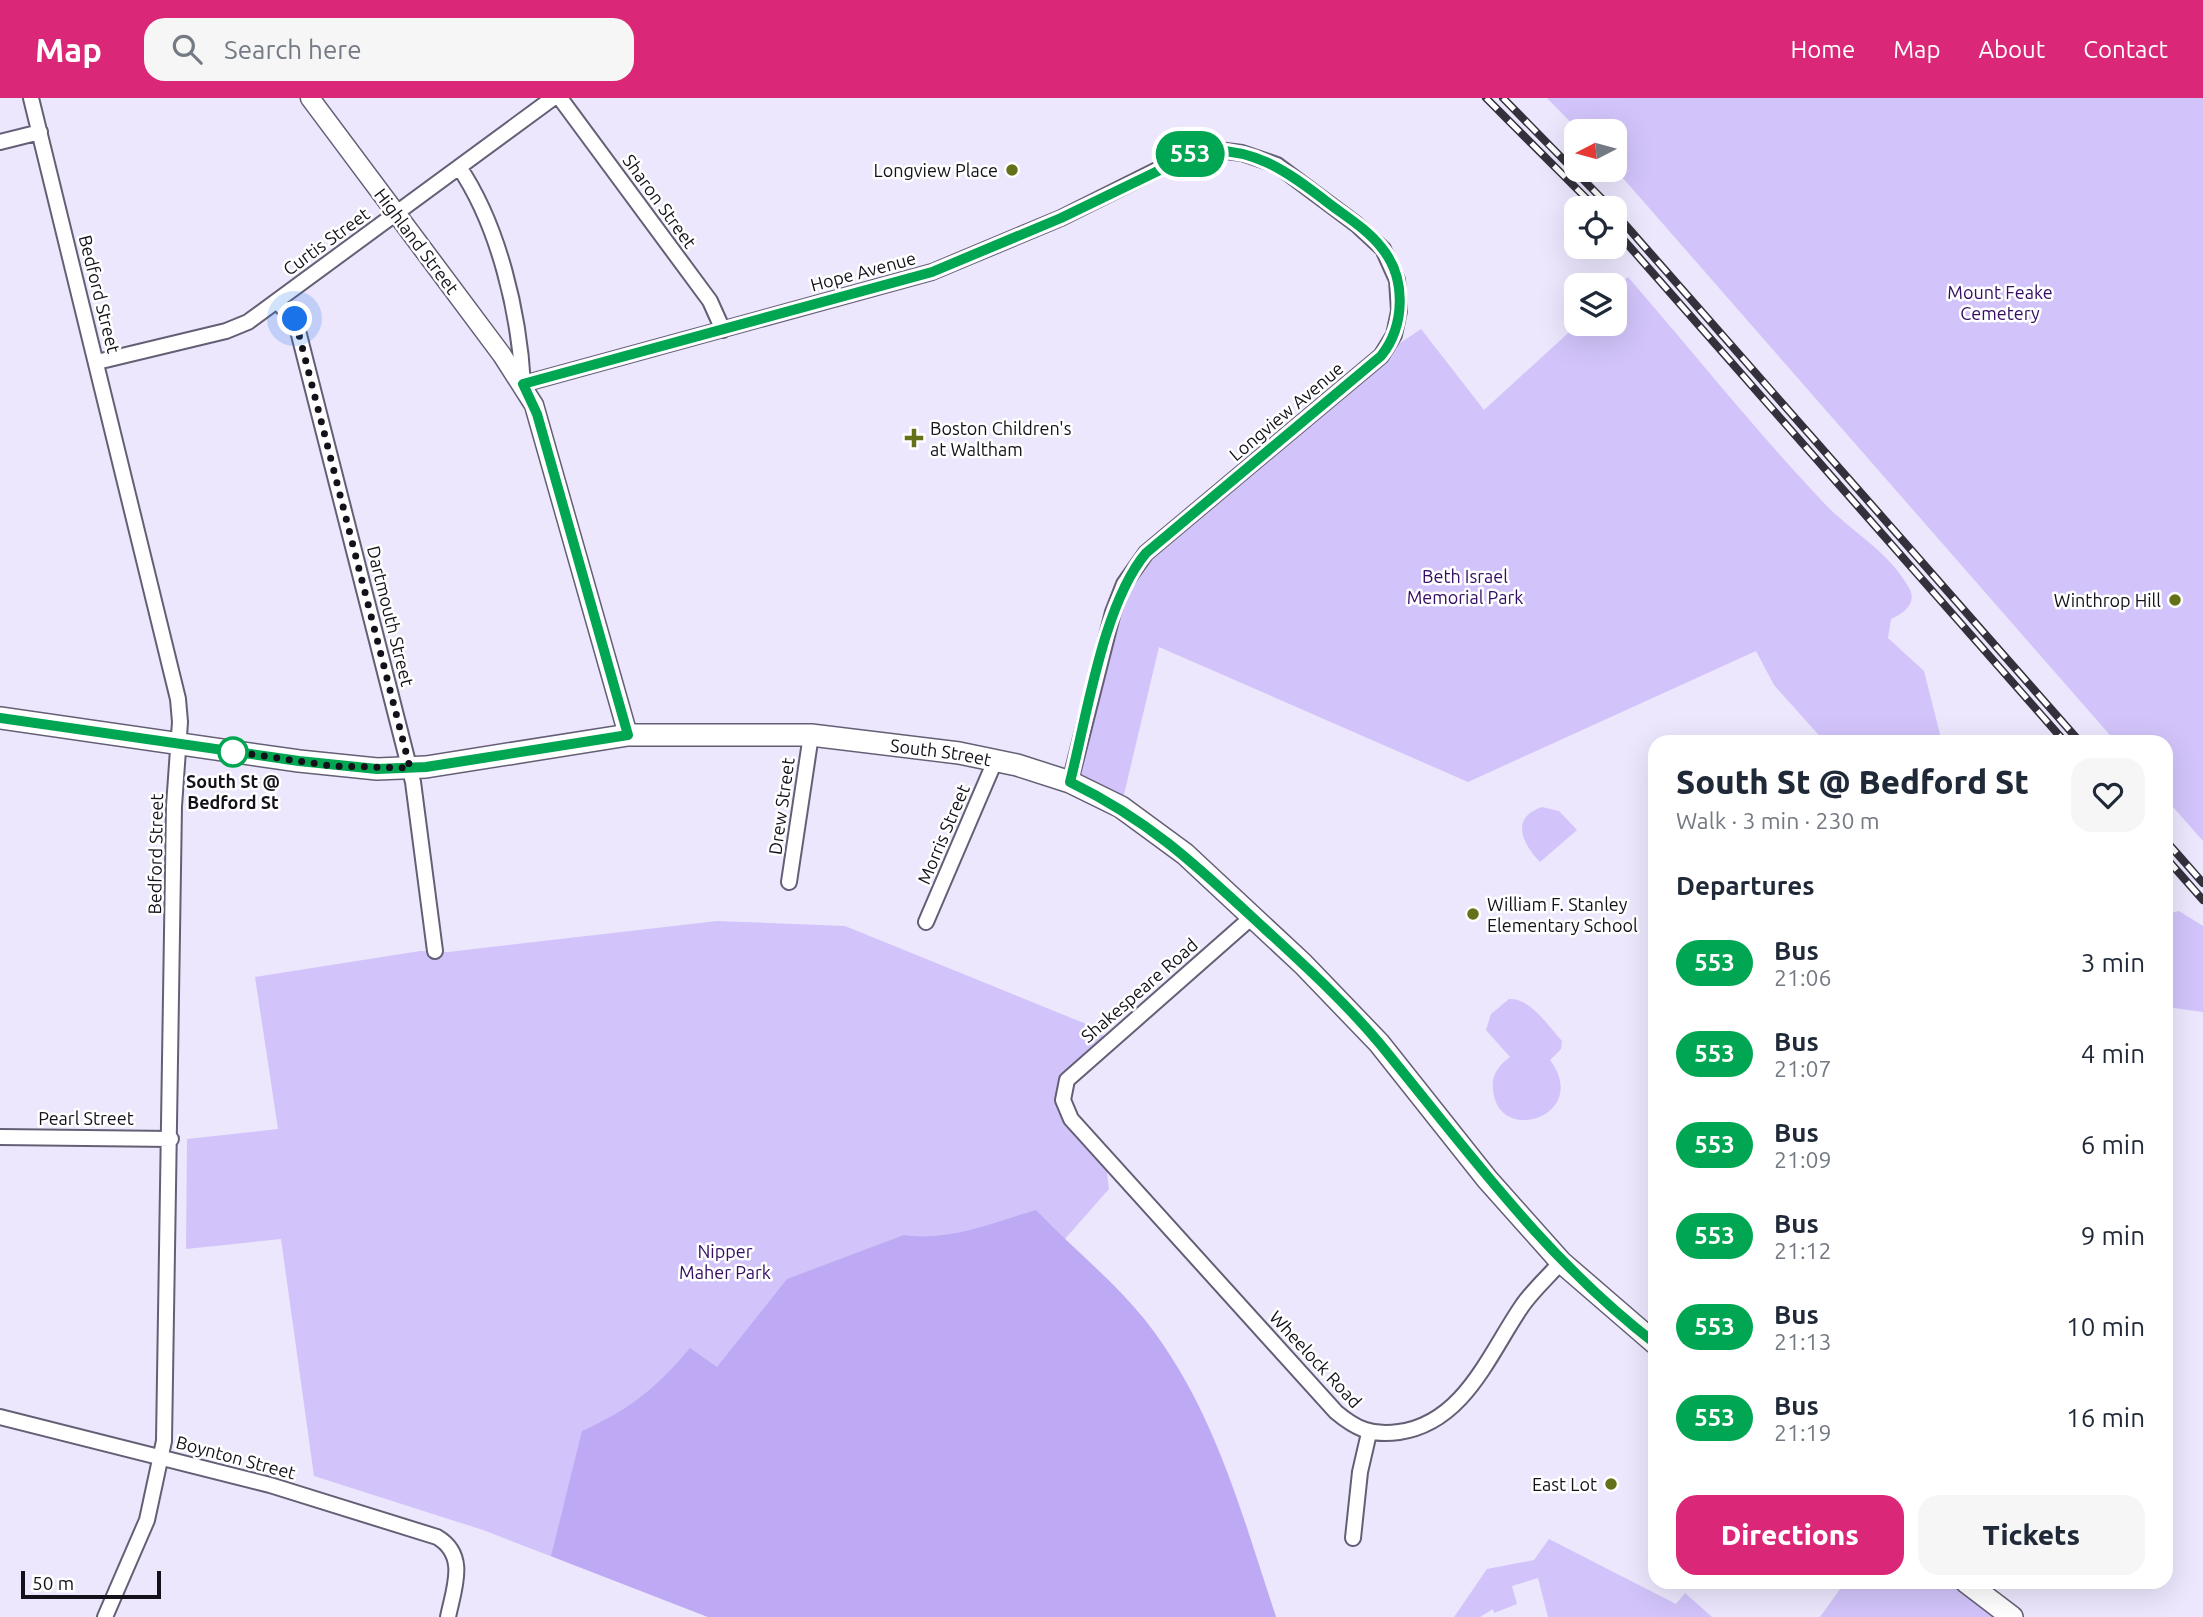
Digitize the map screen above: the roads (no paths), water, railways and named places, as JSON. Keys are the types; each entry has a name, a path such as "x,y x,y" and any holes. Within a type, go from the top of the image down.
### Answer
{"main road":[{"name":"South Street","path":"0,718 332,766 410,768 628,735 811,735 908,746 995,761 1070,782 1121,807 1185,854 1347,1007 1488,1179 1561,1262 1648,1337"},
{"path":"1975,1589 2012,1617"}],"street":[{"name":"Bedford Street","path":"31,98 178,699 174,806 167,1406 162,1457 144,1529 105,1617"},
{"name":"Highland Street","path":"310,98 523,384 537,414 628,735"},
{"name":"Curtis Street","path":"97,362 236,328 277,301 553,98"},
{"name":"Sharon Street","path":"560,98 710,301 723,330"},
{"path":"0,142 40,132"},
{"name":"Longview Avenue","path":"1070,782 1113,612 1132,569 1146,553 1381,356 1390,345 1398,324 1399,292 1392,265 1383,249 1366,233 1269,161 1230,151 1197,152"},
{"name":"Hope Avenue","path":"523,384 932,272 1061,218 1197,152"},
{"name":"Highland Street","path":"458,167 481,202 495,240 519,339 523,384"},
{"name":"Dartmouth Street","path":"277,301 296,323 410,768 435,951"},
{"name":"Drew Street","path":"789,883 811,735"},
{"name":"Morris Street","path":"926,922 995,761"},
{"name":"Shakespeare Road","path":"1063,1100 1064,1087 1072,1074 1252,917"},
{"name":"Wheelock Road","path":"1063,1100 1071,1118 1088,1138 1336,1412 1352,1426 1369,1433"},
{"name":"Pearl Street","path":"0,1137 171,1139"},
{"path":"1353,1538 1360,1472 1369,1433 1389,1434 1417,1429 1449,1411 1466,1392 1528,1297 1561,1262"},
{"name":"Boynton Street","path":"0,1417 162,1457 437,1536 454,1551 457,1569 448,1617"}],"railway":[{"path":"1486,98 1584,196"},
{"path":"1503,98 1599,196"},
{"path":"1627,227 2074,735"},
{"path":"1627,244 2059,735"},
{"path":"2173,849 2203,883"},
{"path":"2173,866 2203,900"}],"place":[{"name":"Longview Place","path":"1012,170"},
{"name":"Boston Children's at Waltham","path":"914,438"},
{"name":"Winthrop Hill","path":"2175,600"},
{"name":"South St @ Bedford St","path":"233,752"},
{"name":"William F. Stanley Elementary School","path":"1473,914"},
{"name":"East Lot","path":"1611,1484"}],"park label":[{"name":"Mount Feake Cemetery","path":"2000,302"},
{"name":"Beth Israel Memorial Park","path":"1465,586"},
{"name":"Nipper Maher Park","path":"725,1261"}]}
